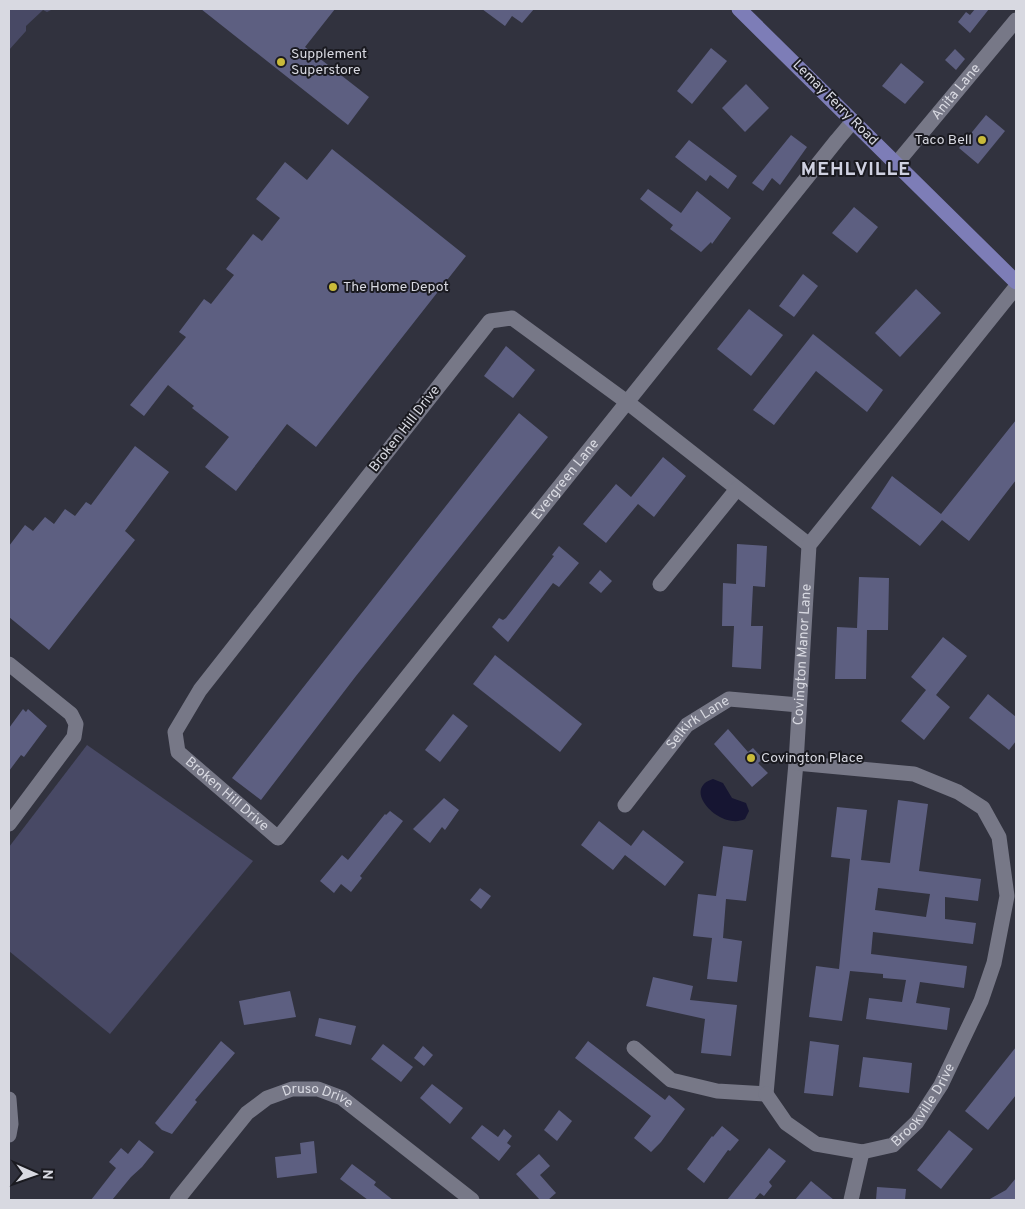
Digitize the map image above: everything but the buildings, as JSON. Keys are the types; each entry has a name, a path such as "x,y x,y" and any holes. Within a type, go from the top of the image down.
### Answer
{"main road":[{"name":"Lemay Ferry Road","path":"739,9 1016,282"}],"street":[{"name":"Anita Lane","path":"896,164 1016,20"},
{"name":"Evergreen Lane","path":"278,838 853,121"},
{"path":"809,545 1016,287"},
{"name":"Broken Hill Drive","path":"278,838 178,752 174,732 200,690 490,321 512,318 626,402 809,545"},
{"path":"660,584 737,488"},
{"name":"Covington Manor Lane","path":"766,1094 796,763 809,545"},
{"path":"9,664 71,714 76,724 74,737 9,824"},
{"name":"Selkirk Lane","path":"625,805 686,725 729,699 800,705"},
{"name":"Brookville Drive","path":"766,1094 786,1123 816,1144 862,1152 893,1145 917,1122 941,1085 981,1001 994,963 1011,895 999,837 982,808 958,792 914,774 796,763"},
{"path":"634,1048 671,1080 717,1091 766,1094"},
{"name":"Druso Drive","path":"177,1200 247,1113 267,1098 292,1089 318,1089 342,1098 472,1200"},
{"path":"9,1099 11,1124 9,1135"},
{"path":"851,1200 862,1152"}],"shaded area":[{"path":"9,9 53,9 47,12 43,10 26,26 26,31 9,50"},
{"path":"87,745 253,861 110,1034 9,951 9,847"},
{"path":"713,779 723,783 732,798 746,803 749,811 745,819 735,821 725,819 708,807 702,799 701,791 704,784"}],"place":[{"name":"Supplement Superstore","path":"281,62"},
{"name":"Taco Bell","path":"982,140"},
{"name":"The Home Depot","path":"333,287"},
{"name":"Covington Place","path":"751,758"}],"district":[{"name":"MEHLVILLE","path":"856,170"}]}
